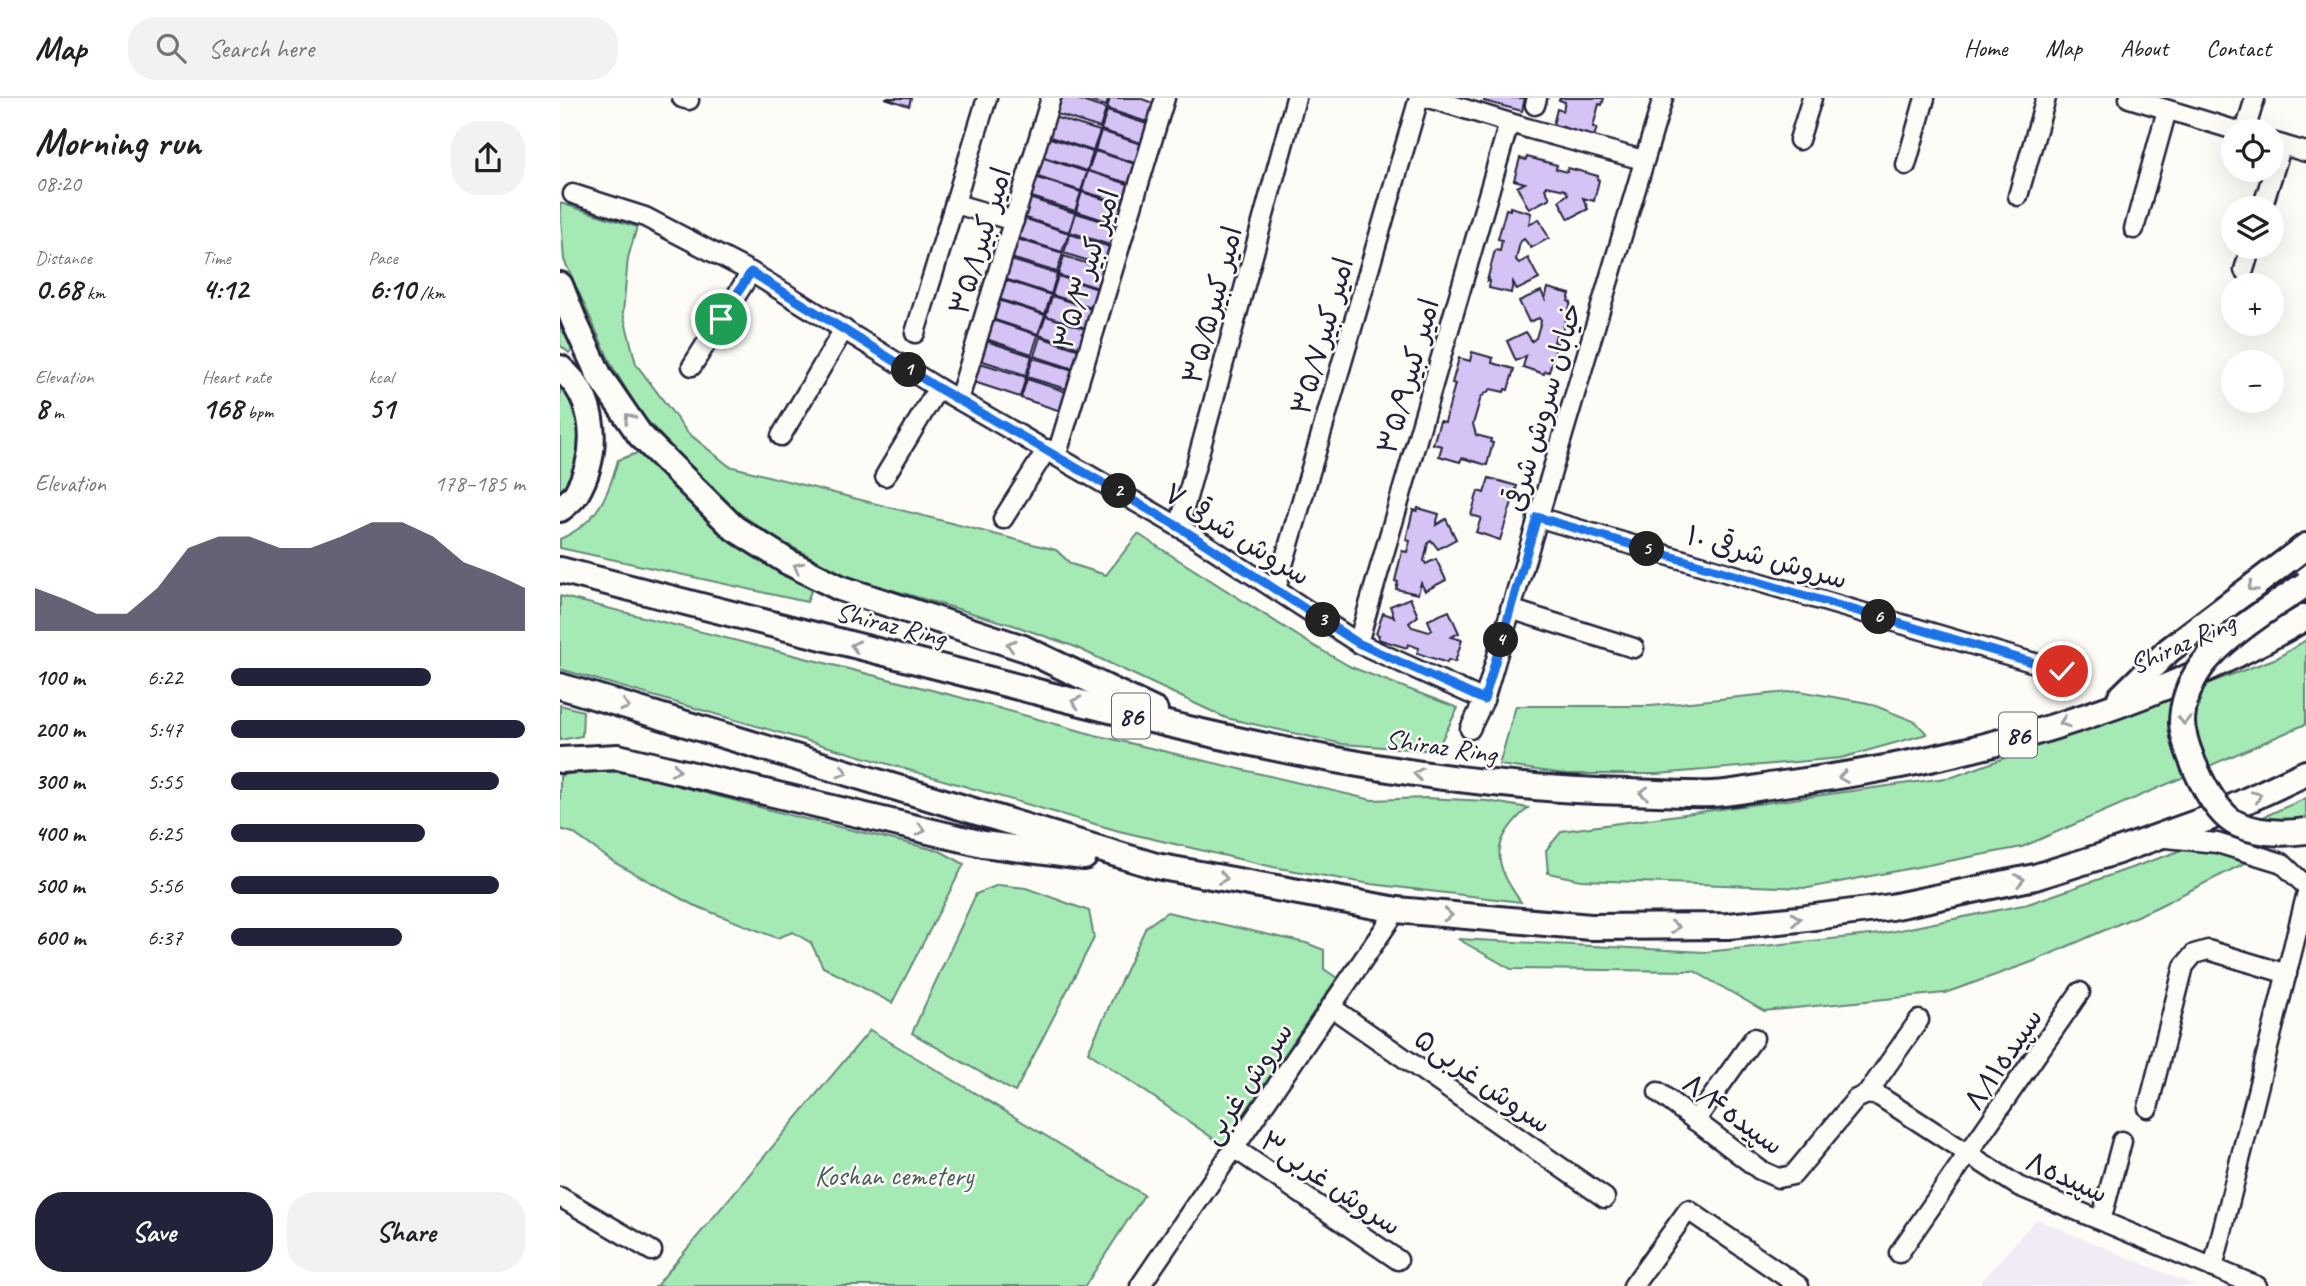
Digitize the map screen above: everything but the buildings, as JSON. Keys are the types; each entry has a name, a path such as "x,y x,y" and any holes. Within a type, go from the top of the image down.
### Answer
{"highway":[{"path":"560,285 600,377 640,435 734,528 788,562 839,589 1023,648 1206,735"},
{"path":"560,368 571,377 581,393 592,420 593,433 586,470 575,496 560,509"},
{"path":"2113,706 2169,650 2306,546"},
{"name":"Shiraz Ring","path":"560,570 1206,735 1445,779 1559,791 1713,794 1852,776 1984,746 2113,706 2208,667 2306,617"},
{"path":"2306,584 2273,605 2222,645 2201,668 2187,693 2182,721 2187,745 2200,776 2217,806 2235,823 2263,832 2306,831"},
{"path":"560,686 1156,866"},
{"path":"560,760 618,757 983,844 1156,866 1397,910 1591,927 1728,926 1799,919 1891,906 2035,877 2207,819 2306,773"}],"street":[{"path":"915,333 987,98"},
{"name":"امیر کبیر۳۵/۱","path":"959,399 1051,98"},
{"name":"امیر کبیر۳۵/۳","path":"1003,519 1052,452 1165,98"},
{"name":"امیر کبیر۳۵/۵","path":"1179,527 1296,98"},
{"name":"امیر کبیر۳۵/۷","path":"1276,589 1419,98"},
{"path":"1429,98 1643,160"},
{"name":"خیابان سروش شرقی","path":"1469,729 1484,700 1663,98"},
{"path":"1799,140 1812,98"},
{"path":"1906,164 1925,98"},
{"path":"2018,196 2046,98"},
{"path":"2249,119 2255,98"},
{"path":"2132,99 2221,126"},
{"path":"2134,229 2167,110"},
{"name":"امیر کبیر۳۵/۹","path":"1358,643 1509,123"},
{"path":"2284,145 2306,152"},
{"name":"سروش شرقی ۷","path":"573,194 645,217 751,272 938,388 1179,527 1358,643 1484,700"},
{"path":"956,204 1014,221"},
{"path":"2244,270 2247,259"},
{"path":"692,366 751,272"},
{"path":"781,436 844,329"},
{"path":"885,476 938,388"},
{"name":"سروش شرقی ۱۰","path":"1537,517 2062,671"},
{"path":"1510,609 1634,648"},
{"path":"2306,831 2297,829 2284,836 2278,850 2283,863 2306,886"},
{"path":"2155,838 2217,843 2283,863"},
{"path":"2213,1268 2306,896"},
{"name":"سروش غربی","path":"1140,1286 1397,910"},
{"path":"2148,1108 2183,966 2194,954 2208,950 2287,974"},
{"name":"سپیده۸/۱۱","path":"1899,1253 2080,992"},
{"name":"سروش غربی۵","path":"1331,1007 1605,1198"},
{"name":"سپیده۸/۴","path":"1658,1092 1760,1170 1778,1178 1793,1175 1856,1100 1867,1094 1919,1020"},
{"path":"1695,1121 1754,1038"},
{"name":"سپیده۸","path":"1867,1094 1879,1096 2018,1186 2257,1286"},
{"path":"2101,1221 2122,1141"},
{"name":"سروش غربی۳","path":"1234,1148 1398,1260"},
{"path":"560,1197 652,1251"},
{"path":"1633,1286 1688,1210 1779,1280 1799,1286"}],"shaded area":[{"path":"2036,1219 2196,1286 1977,1286"}],"green space":[{"path":"560,203 637,227 628,258 623,313 636,364 687,432 729,466 1056,550 1071,564 1106,575 1138,534 1351,667 1458,708 1436,751 1343,744 1226,718 1073,646 1013,625 848,577 777,539 720,500 642,415 612,366 564,260"},
{"path":"560,298 579,343 569,353 560,345"},
{"path":"560,378 573,389 588,437 560,504"},
{"path":"649,449 814,582 807,602 560,548 560,539 583,525 599,507 618,460"},
{"path":"560,596 959,697 1095,735 1372,800 1425,798 1487,801 1528,808 1507,832 1499,853 1505,876 1521,902 1371,884 1273,867 1119,831 560,669"},
{"path":"2306,640 2306,724 2022,847 1808,888 1581,880 1548,873 1546,850 1562,831 1953,777 2277,658"},
{"path":"1799,691 1868,703 1916,722 1927,734 1841,758 1658,774 1566,774 1499,765 1516,706 1651,706"},
{"path":"560,705 583,711 582,736 560,740"},
{"path":"585,770 630,773 940,851 964,864 892,1003 823,967 811,943 793,932 777,938 693,905 615,863 573,833 560,829 560,776"},
{"path":"2306,798 2306,823 2283,822 2255,858 2155,908 2032,962 1945,993 1764,1011 1694,971 1511,969 1458,939 1705,952 1880,934 2028,904 2214,839"},
{"path":"998,885 1026,888 1089,911 1094,938 1015,1092 912,1033 976,894"},
{"path":"1167,912 1306,943 1324,950 1324,969 1337,978 1223,1145 1088,1052 1146,927"},
{"name":"Koshan cemetery","path":"870,1030 1144,1195 1085,1286 656,1286"}],"route":[{"path":"721,319 751,272 938,388 1179,527 1358,643 1484,700 1537,517 2062,671"}]}
